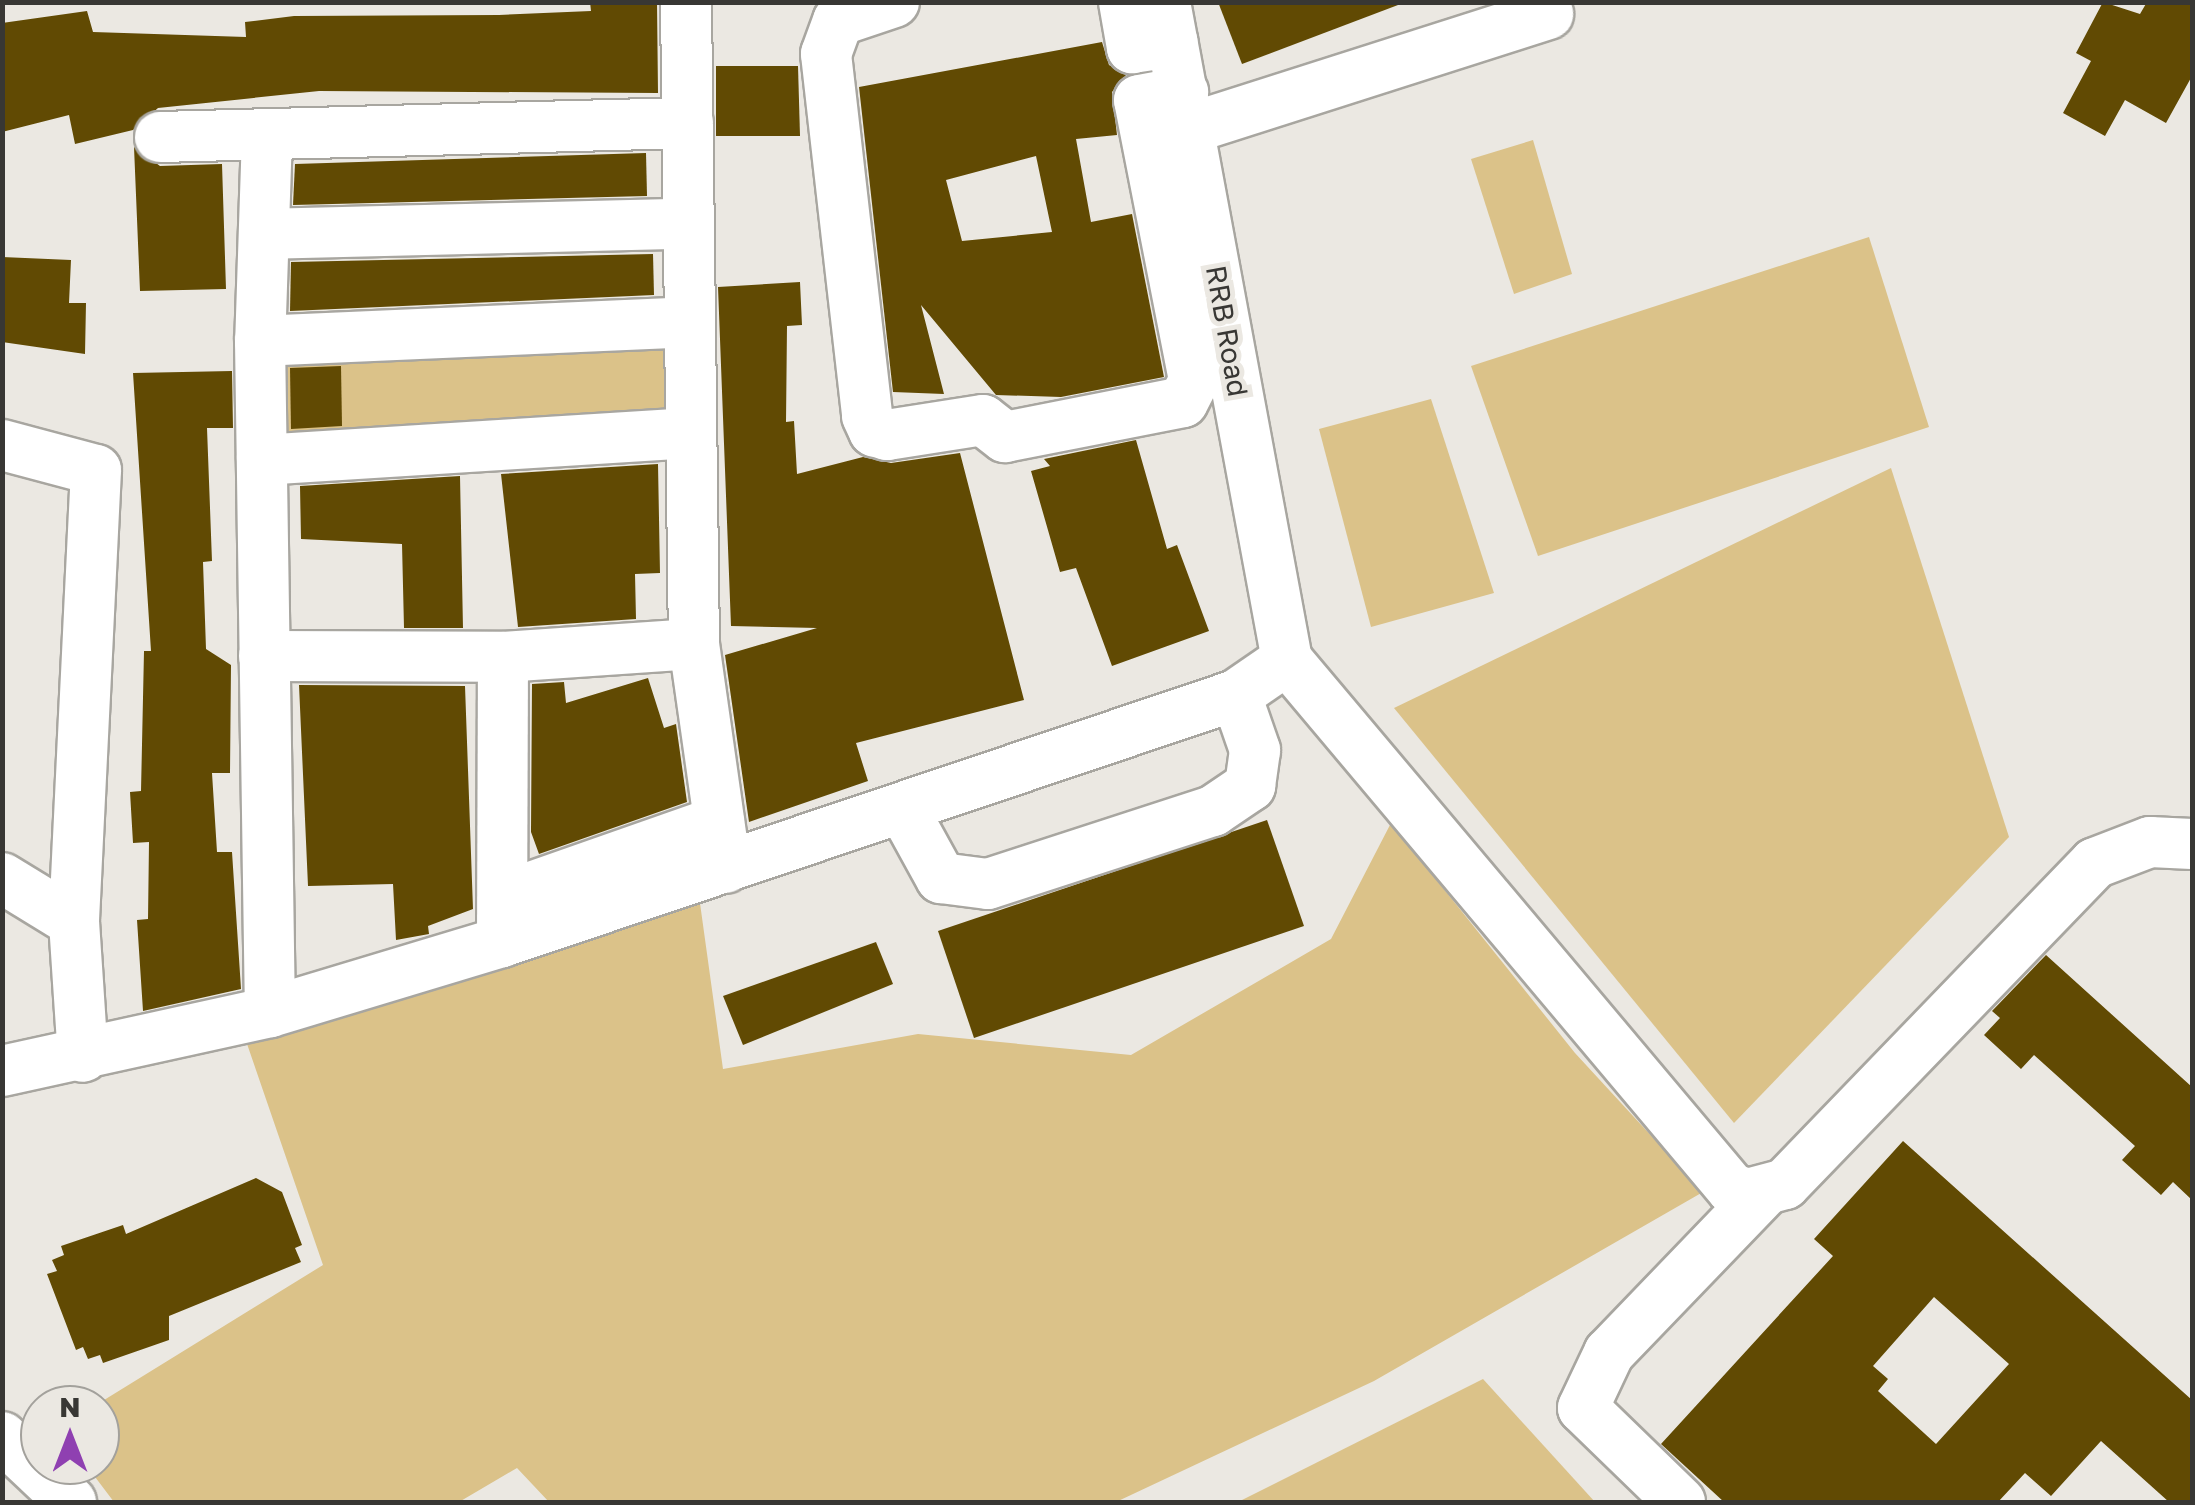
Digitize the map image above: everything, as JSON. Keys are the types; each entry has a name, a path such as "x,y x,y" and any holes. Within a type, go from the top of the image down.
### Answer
{"street":[{"path":"686,2 686,433 694,644 716,839"},
{"path":"894,2 838,20 826,54 874,431 983,420 1005,437 1183,402 1194,380 1171,107 1548,14"},
{"name":"RRB Road","path":"1148,24 1171,107 1287,660"},
{"path":"160,137 688,123"},
{"path":"266,135 260,341 270,1012"},
{"path":"265,234 688,224"},
{"path":"260,341 687,322"},
{"path":"262,460 686,433"},
{"path":"2,445 96,470 74,922 83,1057"},
{"path":"264,656 503,656 694,644"},
{"path":"502,942 503,656"},
{"path":"531,887 716,839 903,810 1236,695 1287,660 1732,1188 1764,1191 1785,1184 2095,863 2150,842 2192,844"},
{"path":"903,810 941,878 988,884 1213,811 1250,786 1255,750 1236,695"},
{"path":"680,701 716,839"},
{"path":"2,1071 83,1057 270,1012 502,942 716,839"},
{"path":"2,878 74,922"},
{"path":"1680,1502 1583,1408 1609,1354 1764,1191"},
{"path":"2,1437 71,1502"}],"shaded area":[{"path":"1533,140 1572,274 1514,294 1471,159"},
{"path":"1869,237 1929,427 1538,556 1471,366"},
{"path":"687,322 686,433 262,460 260,341"},
{"path":"1431,399 1494,593 1371,627 1319,429"},
{"path":"1891,468 2009,837 1734,1123 1394,708"},
{"path":"1391,823 1575,1053 1703,1192 1374,1381 1116,1502 549,1502 517,1468 459,1502 114,1502 101,1485 120,1485 120,1390 323,1265 246,1041 699,896 723,1069 918,1034 1131,1055 1331,939"},
{"path":"1483,1379 1595,1502 1238,1502"}],"building":[{"path":"590,2 657,2 658,93 319,91 158,108 133,130 75,144 69,115 2,132 2,23 87,11 93,32 246,37 245,22 294,16 591,11"},
{"path":"1218,2 1397,2 1398,5 1242,64"},
{"path":"2103,2 2140,14 2147,2 2192,2 2192,76 2166,123 2125,100 2105,136 2063,113 2091,61 2076,53"},
{"path":"1102,42 1109,65 1126,75 1112,92 1117,135 1076,139 1091,222 1132,214 1164,377 1061,397 996,395 921,305 944,394 893,392 859,87","holes":["1036,156 1052,232 962,241 946,180"]},
{"path":"716,66 798,66 800,136 716,136"},
{"path":"134,147 160,166 222,164 226,289 140,291"},
{"path":"646,153 647,196 293,205 295,164"},
{"path":"653,254 654,295 290,311 291,262"},
{"path":"2,257 71,260 69,303 86,303 85,354 2,342"},
{"path":"800,282 802,325 787,326 786,422 794,421 797,474 863,457 891,463 960,453 1024,700 856,743 868,781 749,822 725,655 817,628 731,626 718,287"},
{"path":"341,366 342,426 291,429 290,368"},
{"path":"232,371 233,428 207,428 212,561 203,562 206,649 231,665 230,773 212,773 217,852 232,852 241,989 143,1011 137,920 148,919 149,842 133,843 130,792 141,791 144,651 151,651 133,373"},
{"path":"1136,440 1167,549 1177,545 1209,631 1112,666 1076,568 1060,572 1031,471 1050,466 1044,459"},
{"path":"658,464 660,573 635,574 636,619 518,627 501,474"},
{"path":"460,476 463,628 404,628 402,544 301,539 300,486"},
{"path":"648,678 664,728 676,724 687,802 539,854 531,832 532,684 564,682 566,703"},
{"path":"299,685 465,686 473,909 428,926 429,934 396,940 393,884 308,886"},
{"path":"1267,820 1304,926 974,1038 938,931"},
{"path":"876,942 893,984 743,1045 723,996"},
{"path":"2046,955 2192,1087 2192,1200 2173,1182 2161,1195 2122,1160 2135,1146 2034,1055 2021,1069 1984,1035 2000,1018 1992,1011"},
{"path":"1903,1141 2192,1400 2192,1502 2169,1502 2101,1441 2051,1496 2025,1473 1998,1502 1724,1502 1661,1444 1833,1256 1814,1239","holes":["1934,1297 2009,1364 1936,1444 1878,1391 1888,1379 1873,1366"]},
{"path":"256,1178 282,1192 302,1245 295,1248 301,1262 169,1316 169,1340 103,1363 100,1355 88,1359 83,1347 76,1350 47,1274 57,1271 52,1260 64,1255 61,1246 123,1225 126,1234"}]}
